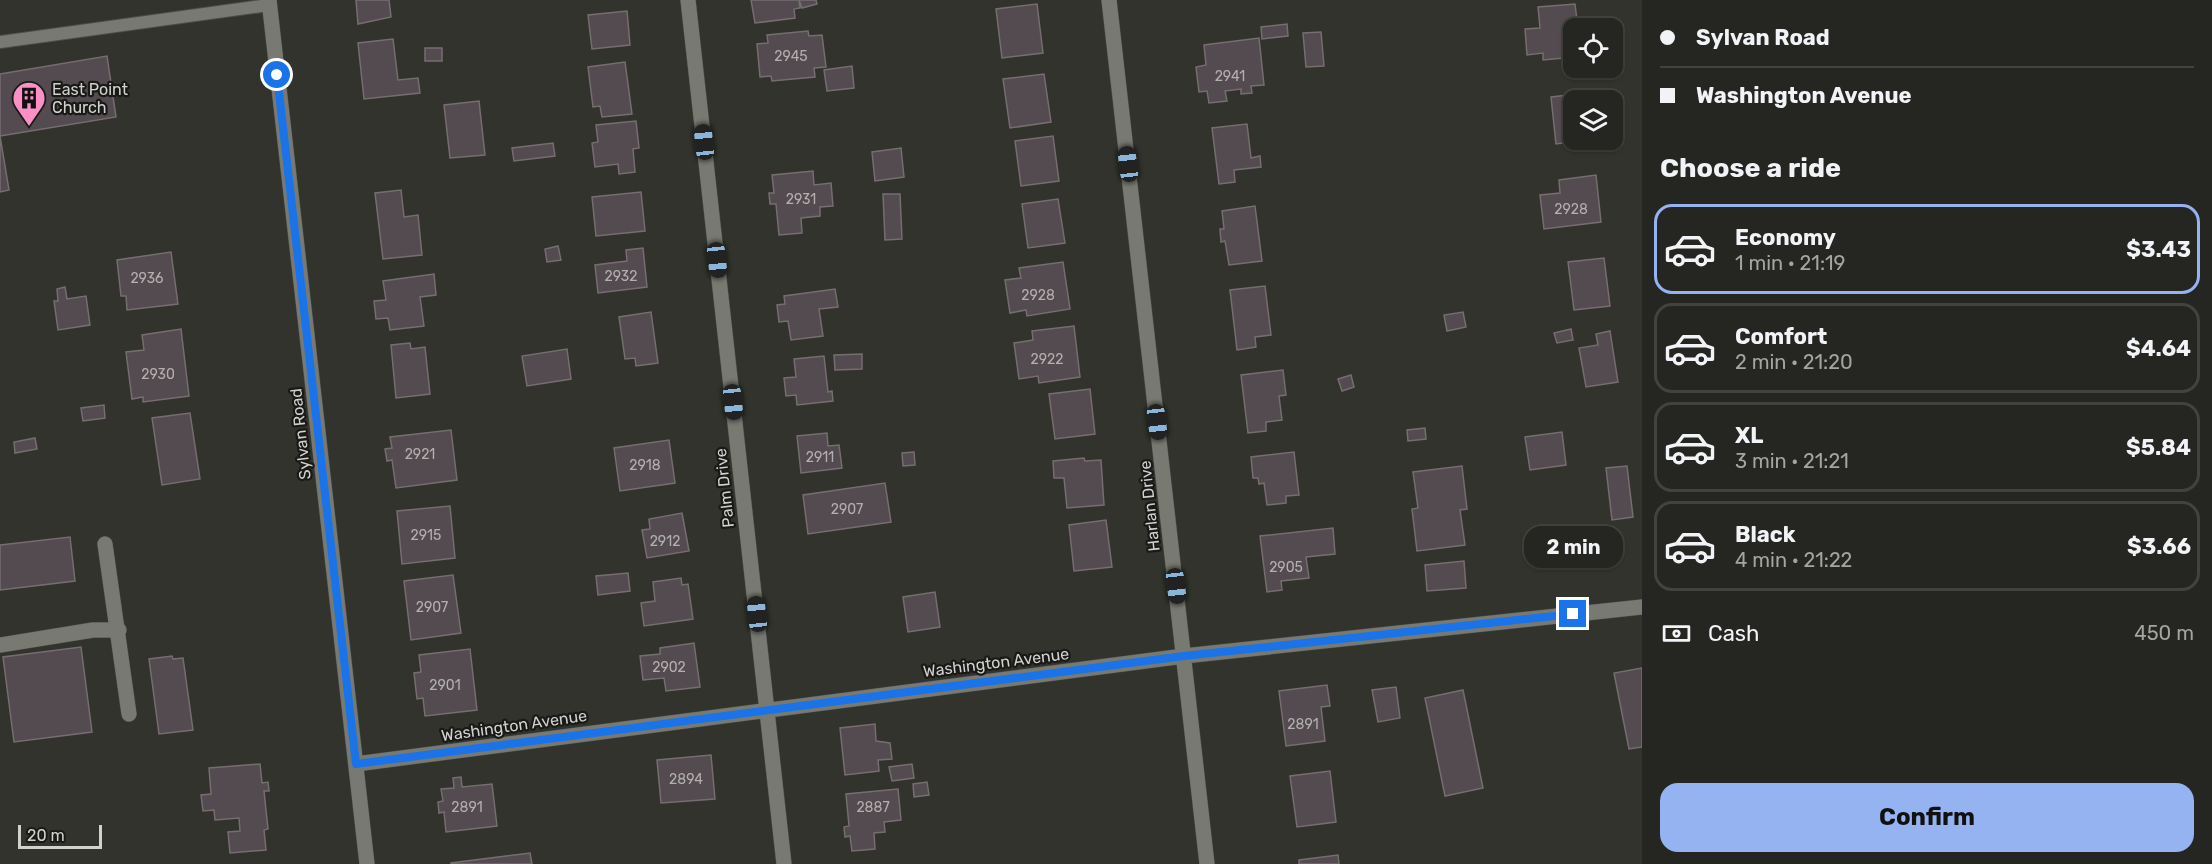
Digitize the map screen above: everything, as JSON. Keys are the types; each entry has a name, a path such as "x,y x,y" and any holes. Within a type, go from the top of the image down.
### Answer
{"street":[{"name":"Palm Drive","path":"688,0 784,864"},
{"name":"Harlan Drive","path":"1109,0 1207,864"},
{"name":"Sylvan Road","path":"269,3 367,864"},
{"path":"105,544 119,630 129,714"},
{"name":"Washington Avenue","path":"356,764 1184,656 1642,607"},
{"path":"0,645 93,630 119,630"}],"lane":[{"path":"0,42 269,3"}],"building":[{"path":"356,0 389,0 391,17 358,24"},
{"path":"751,0 799,0 800,8 794,9 795,18 755,23"},
{"path":"799,0 816,0 817,4 802,8"},
{"path":"1037,4 1043,53 1002,58 996,9"},
{"path":"1575,4 1577,18 1563,18 1563,58 1543,60 1543,53 1527,55 1525,29 1540,28 1538,7"},
{"path":"627,11 630,45 592,49 588,15"},
{"path":"1287,24 1288,36 1262,39 1261,27"},
{"path":"808,31 809,36 822,35 826,67 814,68 815,77 772,81 771,76 760,77 757,44 768,43 767,35"},
{"path":"1321,32 1324,66 1306,67 1303,33"},
{"path":"1259,38 1264,85 1251,86 1252,93 1241,94 1241,89 1225,91 1227,101 1209,103 1207,91 1199,92 1196,67 1206,65 1204,45"},
{"path":"393,39 398,80 418,78 420,93 364,99 358,43"},
{"path":"425,48 442,48 442,61 425,61"},
{"name":"East Point Church","path":"107,56 116,117 0,136 0,74"},
{"path":"625,62 632,114 602,117 600,106 593,107 588,67"},
{"path":"852,66 854,88 827,91 824,70"},
{"path":"1044,74 1051,122 1010,128 1003,79"},
{"path":"1563,96 1563,143 1556,144 1551,97"},
{"path":"479,101 485,155 450,158 444,105"},
{"path":"636,121 639,148 633,149 635,172 619,174 618,164 595,167 592,143 598,142 596,125"},
{"path":"1247,124 1251,158 1260,156 1261,167 1234,170 1235,182 1219,184 1212,128"},
{"path":"0,136 9,190 0,192"},
{"path":"1053,136 1059,181 1021,186 1015,141"},
{"path":"553,143 555,156 514,161 512,148"},
{"path":"901,148 904,177 875,181 872,152"},
{"path":"813,171 814,185 831,183 833,206 820,207 820,216 801,218 802,233 779,235 776,204 770,204 769,193 774,193 772,175"},
{"path":"1596,175 1601,222 1544,229 1540,195 1560,193 1559,180"},
{"path":"401,190 404,217 418,215 422,255 383,259 375,193"},
{"path":"641,192 645,231 596,236 592,197"},
{"path":"883,194 900,194 902,239 885,240"},
{"path":"1058,199 1065,243 1028,248 1022,204"},
{"path":"1255,206 1262,261 1229,265 1225,241 1221,242 1220,229 1224,229 1222,211"},
{"path":"558,246 561,260 547,262 545,249"},
{"path":"643,248 647,287 598,293 595,265 627,261 626,250"},
{"path":"171,252 178,304 127,310 126,296 121,296 117,260"},
{"path":"1604,258 1610,306 1574,310 1568,262"},
{"path":"1063,262 1070,309 1027,316 1026,310 1010,313 1005,280 1021,278 1019,268"},
{"path":"434,274 436,295 420,297 424,326 390,330 388,318 376,319 374,301 386,300 383,281"},
{"path":"1265,286 1271,335 1255,337 1256,347 1237,350 1230,290"},
{"path":"65,287 67,299 86,296 90,325 58,330 54,301 58,301 57,289"},
{"path":"835,289 838,307 819,309 823,336 791,340 788,321 779,322 777,305 785,304 784,296"},
{"path":"651,312 658,363 636,366 635,358 625,359 619,317"},
{"path":"1463,312 1466,327 1447,331 1444,315"},
{"path":"1074,326 1080,377 1039,383 1038,376 1019,379 1014,343 1033,340 1032,331"},
{"path":"181,329 189,396 143,402 143,397 132,399 126,352 144,350 142,335"},
{"path":"1571,329 1573,340 1557,343 1554,333"},
{"path":"1610,331 1618,382 1586,387 1579,348 1598,345 1596,334"},
{"path":"410,343 411,349 425,347 430,394 396,398 391,345"},
{"path":"567,349 571,379 527,386 522,356"},
{"path":"862,354 862,369 835,370 834,355"},
{"path":"824,356 828,392 832,391 833,401 797,405 796,395 786,396 784,378 796,377 794,359"},
{"path":"1283,370 1286,395 1279,396 1282,420 1266,422 1266,431 1248,433 1241,375"},
{"path":"1351,375 1354,387 1342,391 1338,379"},
{"path":"1090,389 1095,434 1055,439 1049,394"},
{"path":"104,405 105,418 83,421 81,408"},
{"path":"190,413 200,479 162,485 152,418"},
{"path":"1425,428 1426,439 1408,441 1407,430"},
{"path":"451,430 457,480 396,488 392,460 387,461 385,449 392,448 390,437"},
{"path":"1562,432 1566,465 1530,470 1525,437"},
{"path":"827,433 828,446 839,445 842,468 801,473 797,436"},
{"path":"35,438 37,449 15,453 14,442"},
{"path":"669,440 675,483 620,491 614,448"},
{"path":"914,452 915,465 903,466 902,453"},
{"path":"1294,452 1299,495 1286,496 1286,503 1267,505 1264,483 1259,484 1258,478 1253,478 1251,457"},
{"path":"1084,458 1085,461 1101,460 1104,505 1067,508 1064,478 1054,478 1053,461"},
{"path":"1462,466 1467,509 1460,510 1465,545 1417,551 1412,509 1418,508 1413,472"},
{"path":"1627,466 1633,517 1612,520 1606,468"},
{"path":"885,483 891,522 808,534 803,495"},
{"path":"450,506 455,558 402,564 397,511"},
{"path":"682,513 689,551 647,558 642,530 650,529 649,519"},
{"path":"1106,520 1112,567 1074,571 1069,525"},
{"path":"1333,528 1335,554 1306,557 1309,578 1281,581 1282,590 1267,592 1260,536"},
{"path":"70,537 75,581 0,590 0,545"},
{"path":"1464,561 1466,588 1427,591 1425,565"},
{"path":"628,573 630,591 598,595 596,576"},
{"path":"453,575 461,633 411,640 404,581"},
{"path":"681,578 682,585 688,584 693,619 644,626 641,603 655,601 653,582"},
{"path":"935,592 940,627 908,632 903,597"},
{"path":"694,643 700,687 666,691 664,678 643,680 640,656 660,654 660,648"},
{"path":"81,647 92,732 14,742 3,657"},
{"path":"470,649 477,710 425,716 423,698 417,699 414,673 421,672 419,655"},
{"path":"172,656 173,659 183,658 193,730 159,734 149,659"},
{"path":"1642,668 1642,747 1629,749 1614,673"},
{"path":"1327,685 1330,706 1321,707 1325,741 1286,746 1279,691"},
{"path":"1396,687 1400,718 1378,722 1372,690"},
{"path":"1463,690 1483,788 1445,796 1425,698"},
{"path":"875,724 876,741 890,743 892,759 878,760 879,771 845,775 840,728"},
{"path":"711,755 715,799 661,803 657,760"},
{"path":"260,764 262,783 268,782 269,791 264,791 268,829 264,830 266,850 230,853 228,832 240,831 239,818 215,820 214,810 203,811 201,795 211,794 209,768"},
{"path":"912,764 914,778 892,781 889,767"},
{"path":"1330,771 1336,822 1297,827 1290,776"},
{"path":"461,777 462,787 492,784 497,826 446,832 444,812 439,813 438,802 443,801 441,789 454,788 453,778"},
{"path":"927,782 929,795 914,797 913,784"},
{"path":"898,789 901,820 884,822 885,832 874,833 875,849 852,851 850,836 845,837 844,827 849,826 846,794"},
{"path":"530,853 532,864 451,864 451,863"},
{"path":"1338,855 1339,864 1299,864 1299,860"}],"place":[{"name":"East Point Church","path":"29,127"}],"route":[{"path":"277,75 356,764 1184,656 1573,614"}]}
